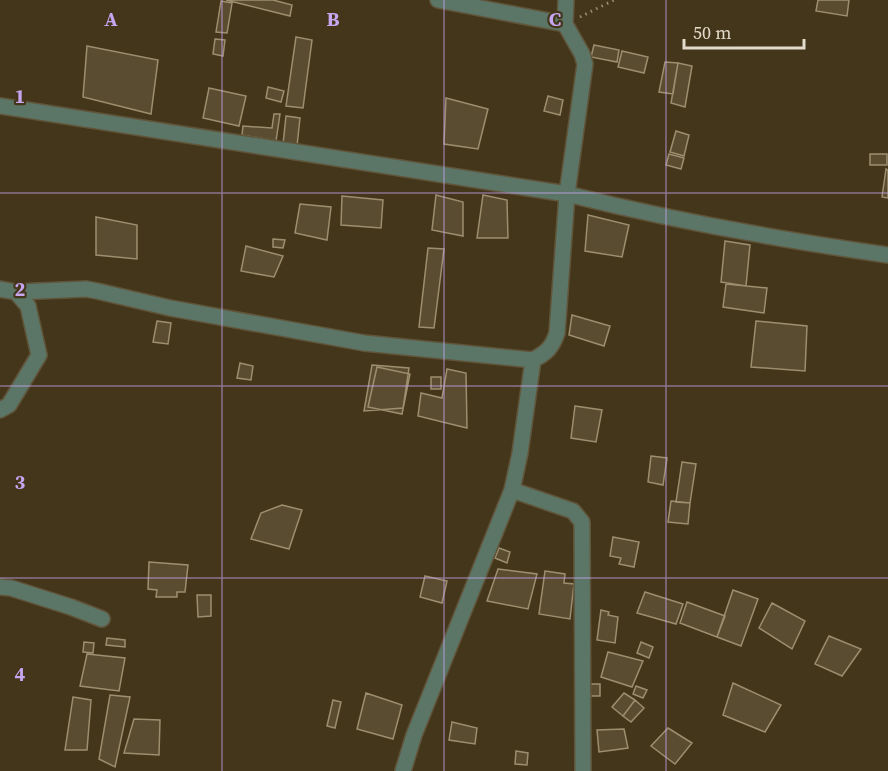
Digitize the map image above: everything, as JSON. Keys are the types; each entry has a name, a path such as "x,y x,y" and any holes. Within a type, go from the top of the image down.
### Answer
{"street":[{"path":"438,0 565,24"},
{"path":"0,289 16,292 97,291 170,308 364,343 533,360 546,353 554,344 557,333 567,194 585,64 565,24 566,0"},
{"path":"0,106 567,194 615,206 827,246 888,255"},
{"path":"0,410 9,405 39,355 28,306 16,292"},
{"path":"402,771 414,735 512,490 520,453 533,360"},
{"path":"512,490 573,511 582,522 588,769"},
{"path":"0,587 61,603 102,619"}],"path":[{"path":"565,24 614,0"}],"building":[{"path":"226,0 273,0 292,5 290,16"},
{"path":"818,0 849,0 847,16 816,11"},
{"path":"221,1 232,3 227,33 216,32"},
{"path":"296,37 312,40 303,108 286,106"},
{"path":"215,39 225,40 223,56 213,54"},
{"path":"594,45 619,50 617,62 591,57"},
{"path":"87,46 158,60 151,114 83,97"},
{"path":"622,51 648,57 644,73 618,67"},
{"path":"665,62 678,63 673,94 659,92"},
{"path":"678,63 692,66 685,107 671,103"},
{"path":"268,87 284,91 281,102 266,98"},
{"path":"209,88 246,96 239,126 203,118"},
{"path":"548,96 563,100 560,115 544,111"},
{"path":"446,98 488,109 478,149 444,144"},
{"path":"274,114 280,114 276,141 242,135 243,126 272,128"},
{"path":"286,116 300,118 297,146 283,144"},
{"path":"676,131 689,135 684,156 670,152"},
{"path":"669,154 684,158 681,169 666,165"},
{"path":"870,154 887,154 887,165 870,165"},
{"path":"886,169 888,170 888,198 882,197"},
{"path":"436,195 463,202 463,236 432,230"},
{"path":"483,195 507,200 508,238 477,238"},
{"path":"342,196 383,200 381,228 341,225"},
{"path":"300,204 331,207 327,240 295,233"},
{"path":"588,215 629,225 622,257 585,251"},
{"path":"96,217 137,225 137,259 96,255"},
{"path":"273,239 285,240 283,248 273,247"},
{"path":"725,241 750,245 746,286 721,282"},
{"path":"246,246 283,256 274,277 241,271"},
{"path":"428,248 444,249 434,328 419,327"},
{"path":"726,284 767,288 764,313 723,307"},
{"path":"572,315 610,326 604,346 569,335"},
{"path":"157,321 171,323 168,344 153,342"},
{"path":"756,321 807,326 805,371 751,367"},
{"path":"240,363 253,366 251,380 237,378"},
{"path":"372,365 409,368 403,408 364,411"},
{"path":"377,367 410,374 402,414 368,407"},
{"path":"447,369 466,373 467,428 418,416 421,393 442,398"},
{"path":"431,377 441,377 441,389 431,389"},
{"path":"575,406 602,410 596,442 571,438"},
{"path":"651,456 667,458 663,485 648,482"},
{"path":"682,462 696,464 690,503 676,502"},
{"path":"671,501 690,503 688,524 668,522"},
{"path":"282,505 302,510 289,549 251,539 261,513"},
{"path":"613,537 639,542 634,567 619,564 621,558 610,556"},
{"path":"499,548 510,552 507,563 495,558"},
{"path":"149,562 188,565 185,592 177,592 177,597 156,597 157,590 148,589"},
{"path":"498,569 537,574 528,609 487,601"},
{"path":"545,571 565,574 564,583 574,584 570,619 539,614"},
{"path":"425,576 447,581 442,603 420,597"},
{"path":"733,590 758,599 741,646 717,637"},
{"path":"645,592 683,604 676,624 637,613"},
{"path":"197,595 211,595 211,616 198,617"},
{"path":"687,602 725,616 717,637 680,623"},
{"path":"772,603 805,621 792,649 759,628"},
{"path":"601,610 609,612 608,615 618,617 615,643 597,640"},
{"path":"829,636 861,649 842,676 815,664"},
{"path":"107,638 125,640 125,647 106,645"},
{"path":"84,642 94,643 93,653 83,652"},
{"path":"641,642 653,647 649,658 637,653"},
{"path":"608,652 643,661 632,687 601,677"},
{"path":"87,654 125,658 119,691 80,686"},
{"path":"733,683 781,705 765,732 723,715"},
{"path":"589,684 600,684 600,696 588,696"},
{"path":"636,686 647,690 643,698 633,694"},
{"path":"366,693 402,705 393,739 357,729"},
{"path":"624,693 635,700 623,716 612,707"},
{"path":"110,695 130,697 115,767 99,759"},
{"path":"73,697 91,700 87,750 65,750"},
{"path":"333,700 341,702 335,728 327,726"},
{"path":"635,700 644,708 631,722 623,716"},
{"path":"134,719 160,720 159,755 124,753"},
{"path":"452,722 477,728 475,744 449,740"},
{"path":"668,728 692,743 675,764 651,746"},
{"path":"624,729 628,748 599,752 597,730"},
{"path":"516,751 528,753 527,765 515,764"}]}
